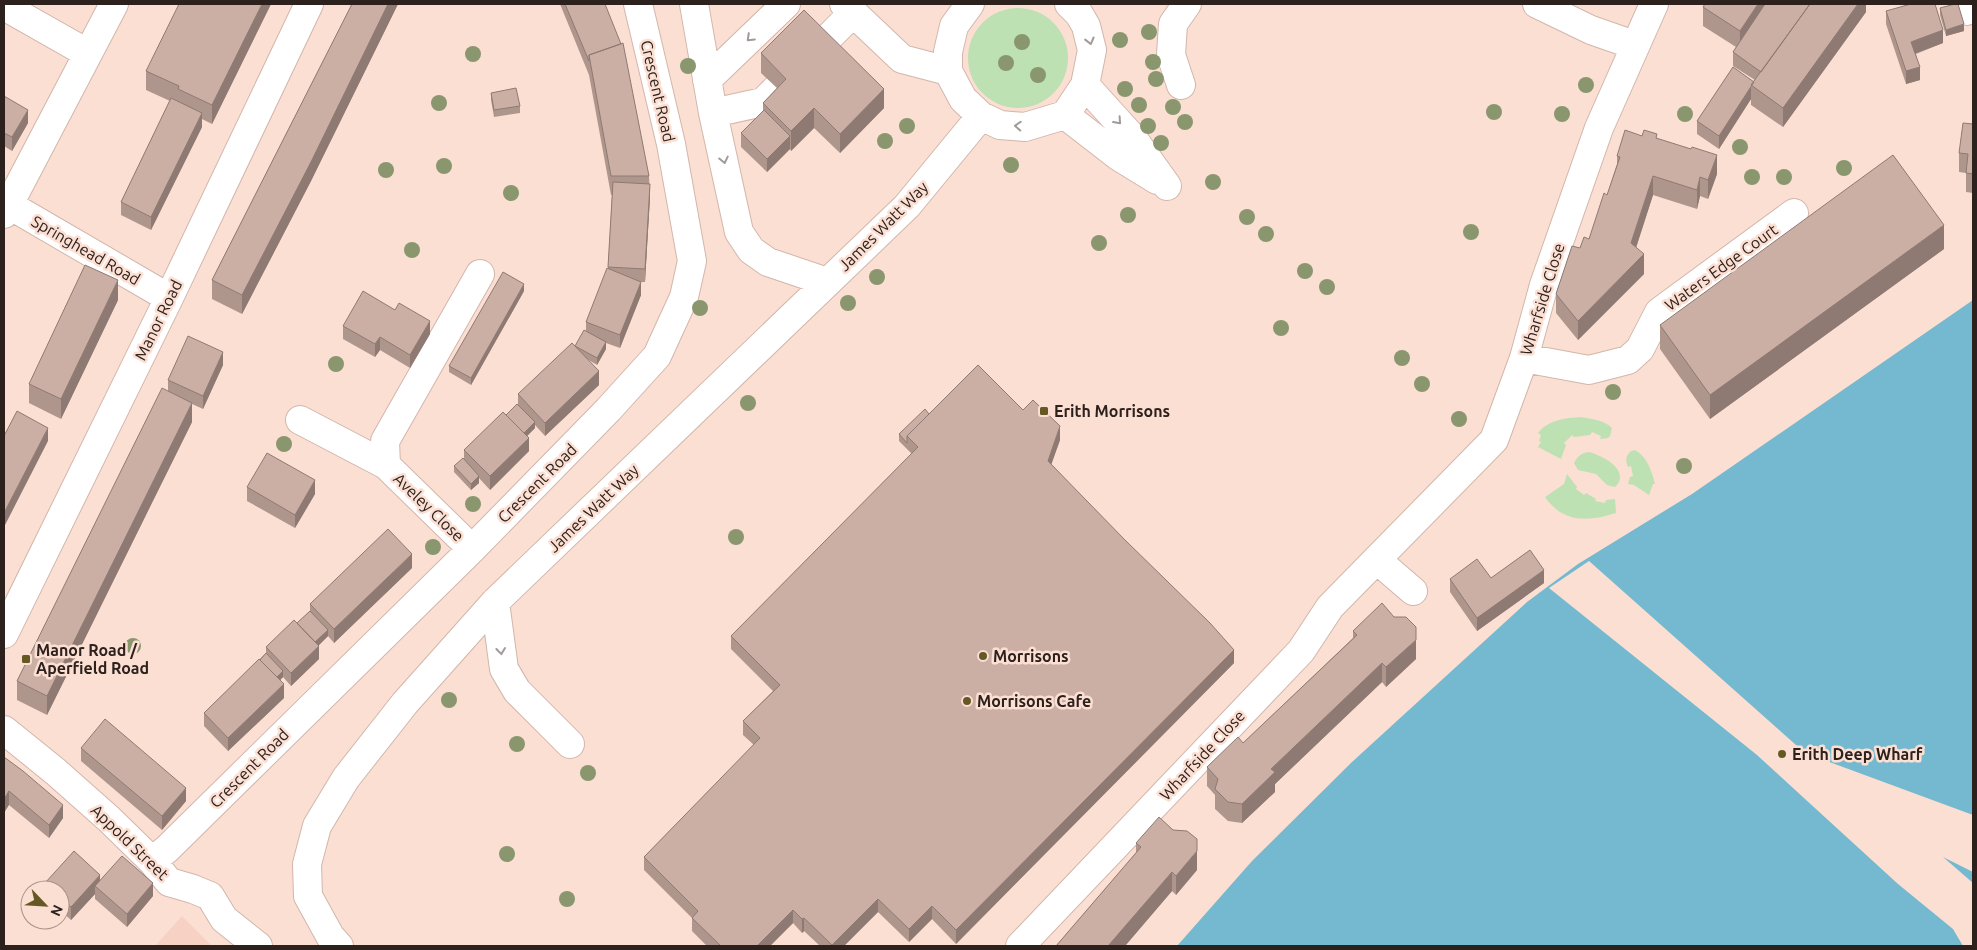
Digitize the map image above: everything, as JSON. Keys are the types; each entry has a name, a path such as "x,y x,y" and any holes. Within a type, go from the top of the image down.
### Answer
{"street":[{"path":"5,207 114,4"},
{"name":"Manor Road","path":"4,634 10,606 169,298 309,4"},
{"name":"Crescent Road","path":"152,861 168,849 472,549 608,410 657,356 684,297 692,261 671,144 638,4"},
{"path":"694,4 713,113 739,232 752,250 768,262 827,282"},
{"path":"707,80 786,4"},
{"path":"970,4 954,26 948,52 948,71 962,99 981,116 1000,125 1025,127 1065,115 1085,85 1092,50 1086,26 1079,14 1069,4"},
{"path":"1181,84 1171,55 1172,24 1187,4"},
{"path":"1537,4 1591,30 1634,46"},
{"name":"Wharfside Close","path":"1020,946 1300,651 1330,607 1494,440 1524,358 1544,286 1599,128 1654,4"},
{"path":"4,6 87,53"},
{"path":"820,46 849,8 902,60 948,71"},
{"path":"1065,115 1118,156 1167,186 1132,136 1085,85"},
{"path":"713,113 763,102 777,88"},
{"name":"James Watt Way","path":"339,946 330,936 308,896 307,864 317,826 346,778 405,703 495,602 907,206 981,116"},
{"name":"Springhead Road","path":"5,207 169,298"},
{"name":"Waters Edge Court","path":"1524,358 1589,370 1628,360 1640,349 1659,312 1794,213"},
{"name":"Aveley Close","path":"386,466 385,440 480,274"},
{"name":"Aveley Close","path":"300,420 386,466 472,549"},
{"path":"1377,560 1413,591"},
{"path":"495,602 504,670 517,691 570,744"},
{"name":"Appold Street","path":"4,730 56,772 102,813 152,861 169,882 210,896 224,919 258,946"}],"shaded area":[{"path":"182,916 212,946 155,946"}],"green space":[{"path":"1018,8 1037,12 1053,23 1064,39 1068,58 1064,77 1053,93 1037,104 1018,108 999,104 983,93 972,77 968,58 972,39 983,23 999,12"},
{"path":"1581,417 1598,420 1609,425 1612,428 1610,436 1600,439 1601,436 1592,432 1590,435 1574,437 1572,435 1564,443 1566,445 1561,459 1538,447 1541,442 1539,441 1541,435 1538,433 1547,425 1563,419"},
{"path":"1635,450 1646,460 1652,474 1655,484 1653,484 1649,495 1634,485 1628,484 1630,477 1633,476 1631,466 1628,467 1626,458 1631,451"},
{"path":"1589,452 1601,456 1618,470 1620,475 1619,481 1615,487 1607,485 1596,474 1578,470 1574,463 1575,461 1582,454"},
{"path":"1567,474 1577,487 1576,489 1584,495 1586,493 1596,499 1595,501 1605,503 1606,500 1615,499 1616,513 1586,519 1568,516 1552,506 1545,497 1564,484"}],"water":[{"path":"1973,300 1973,946 1177,946 1252,861 1352,762 1527,602 1578,564 1692,494"}],"pier":[{"name":"Erith Deep Wharf","path":"1589,561 1805,753 1973,815 1973,872 1943,857 1973,883 1973,946 1963,946 1953,929 1898,884 1757,755 1549,588"}],"building":[{"path":"179,4 262,4 212,105 178,89 179,86 146,71"},
{"path":"352,4 388,4 311,162 242,295 212,280"},
{"path":"565,4 605,4 621,44 589,55 589,61"},
{"path":"1705,4 1758,4 1740,31 1703,7"},
{"path":"1765,4 1810,4 1761,72 1733,52"},
{"path":"1810,4 1858,4 1783,108 1751,85"},
{"path":"1911,4 1935,4 1943,30 1911,42 1920,67 1906,71 1886,11"},
{"path":"1958,4 1964,24 1946,30 1940,8"},
{"path":"804,10 884,89 840,134 814,108 791,131 763,103 786,79 761,53"},
{"path":"623,43 649,176 611,176 589,55"},
{"path":"1733,67 1754,82 1719,136 1697,121"},
{"path":"516,88 520,106 494,110 491,93"},
{"path":"4,96 28,110 12,137 4,133"},
{"path":"171,98 202,113 151,217 121,202"},
{"path":"764,110 790,136 767,159 741,133"},
{"path":"1963,123 1973,124 1973,174 1966,173 1968,154 1959,153"},
{"path":"1625,130 1642,136 1644,130 1657,134 1656,138 1717,155 1708,180 1700,177 1697,190 1653,176 1631,243 1644,254 1578,321 1556,294 1572,246 1580,248 1584,237 1589,239 1604,193 1607,195 1620,157 1617,156"},
{"path":"1893,155 1944,225 1710,395 1660,325"},
{"path":"613,182 650,184 645,269 608,267"},
{"path":"85,265 118,280 61,399 29,384"},
{"path":"607,268 641,282 620,335 586,322"},
{"path":"503,272 524,284 471,378 449,366"},
{"path":"363,291 395,310 399,303 430,321 410,355 380,337 375,344 343,326"},
{"path":"584,330 606,342 597,358 575,346"},
{"path":"188,336 223,352 203,396 168,380"},
{"path":"572,343 599,371 545,423 518,394"},
{"name":"Morrisons","path":"978,365 1023,410 1033,400 1060,426 1048,461 1210,623 1234,650 956,930 932,906 909,929 878,899 832,945 793,910 757,946 721,946 692,918 698,911 644,857 760,738 743,721 780,685 731,636 918,447 907,436"},
{"path":"162,388 192,403 47,696 17,681"},
{"path":"517,404 535,422 524,433 506,415"},
{"path":"925,409 929,414 907,436 907,443 899,434"},
{"path":"17,411 48,428 4,513 4,436"},
{"path":"503,412 529,438 490,476 464,450"},
{"path":"267,453 315,480 295,515 247,487"},
{"path":"463,458 479,476 471,484 454,466"},
{"path":"388,529 412,554 334,629 310,604"},
{"path":"1530,550 1544,570 1477,618 1450,579 1477,559 1491,578"},
{"path":"1382,603 1394,617 1406,617 1416,627 1416,640 1386,667 1382,663 1271,769 1275,772 1242,804 1228,802 1215,789 1218,779 1207,767 1238,737 1243,743 1357,635 1353,631"},
{"path":"310,611 328,630 315,642 297,623"},
{"path":"294,620 319,646 291,673 266,647"},
{"path":"266,653 283,671 277,677 260,660"},
{"path":"259,659 284,684 228,738 204,713"},
{"path":"105,719 186,788 162,816 81,748"},
{"path":"4,757 63,805 49,825 9,791 4,799"},
{"path":"1159,817 1173,830 1187,831 1197,839 1197,851 1176,876 1172,872 1108,946 1056,946 1141,847 1136,843"},
{"path":"74,851 100,875 71,907 70,880 48,880"},
{"path":"122,856 153,883 127,914 95,886"}],"place":[{"name":"Erith Morrisons","path":"1044,411"},
{"name":"Morrisons","path":"983,656"},
{"name":"Manor Road / Aperfield Road","path":"26,659"},
{"name":"Morrisons Cafe","path":"967,701"},
{"name":"Erith Deep Wharf","path":"1782,754"}]}
